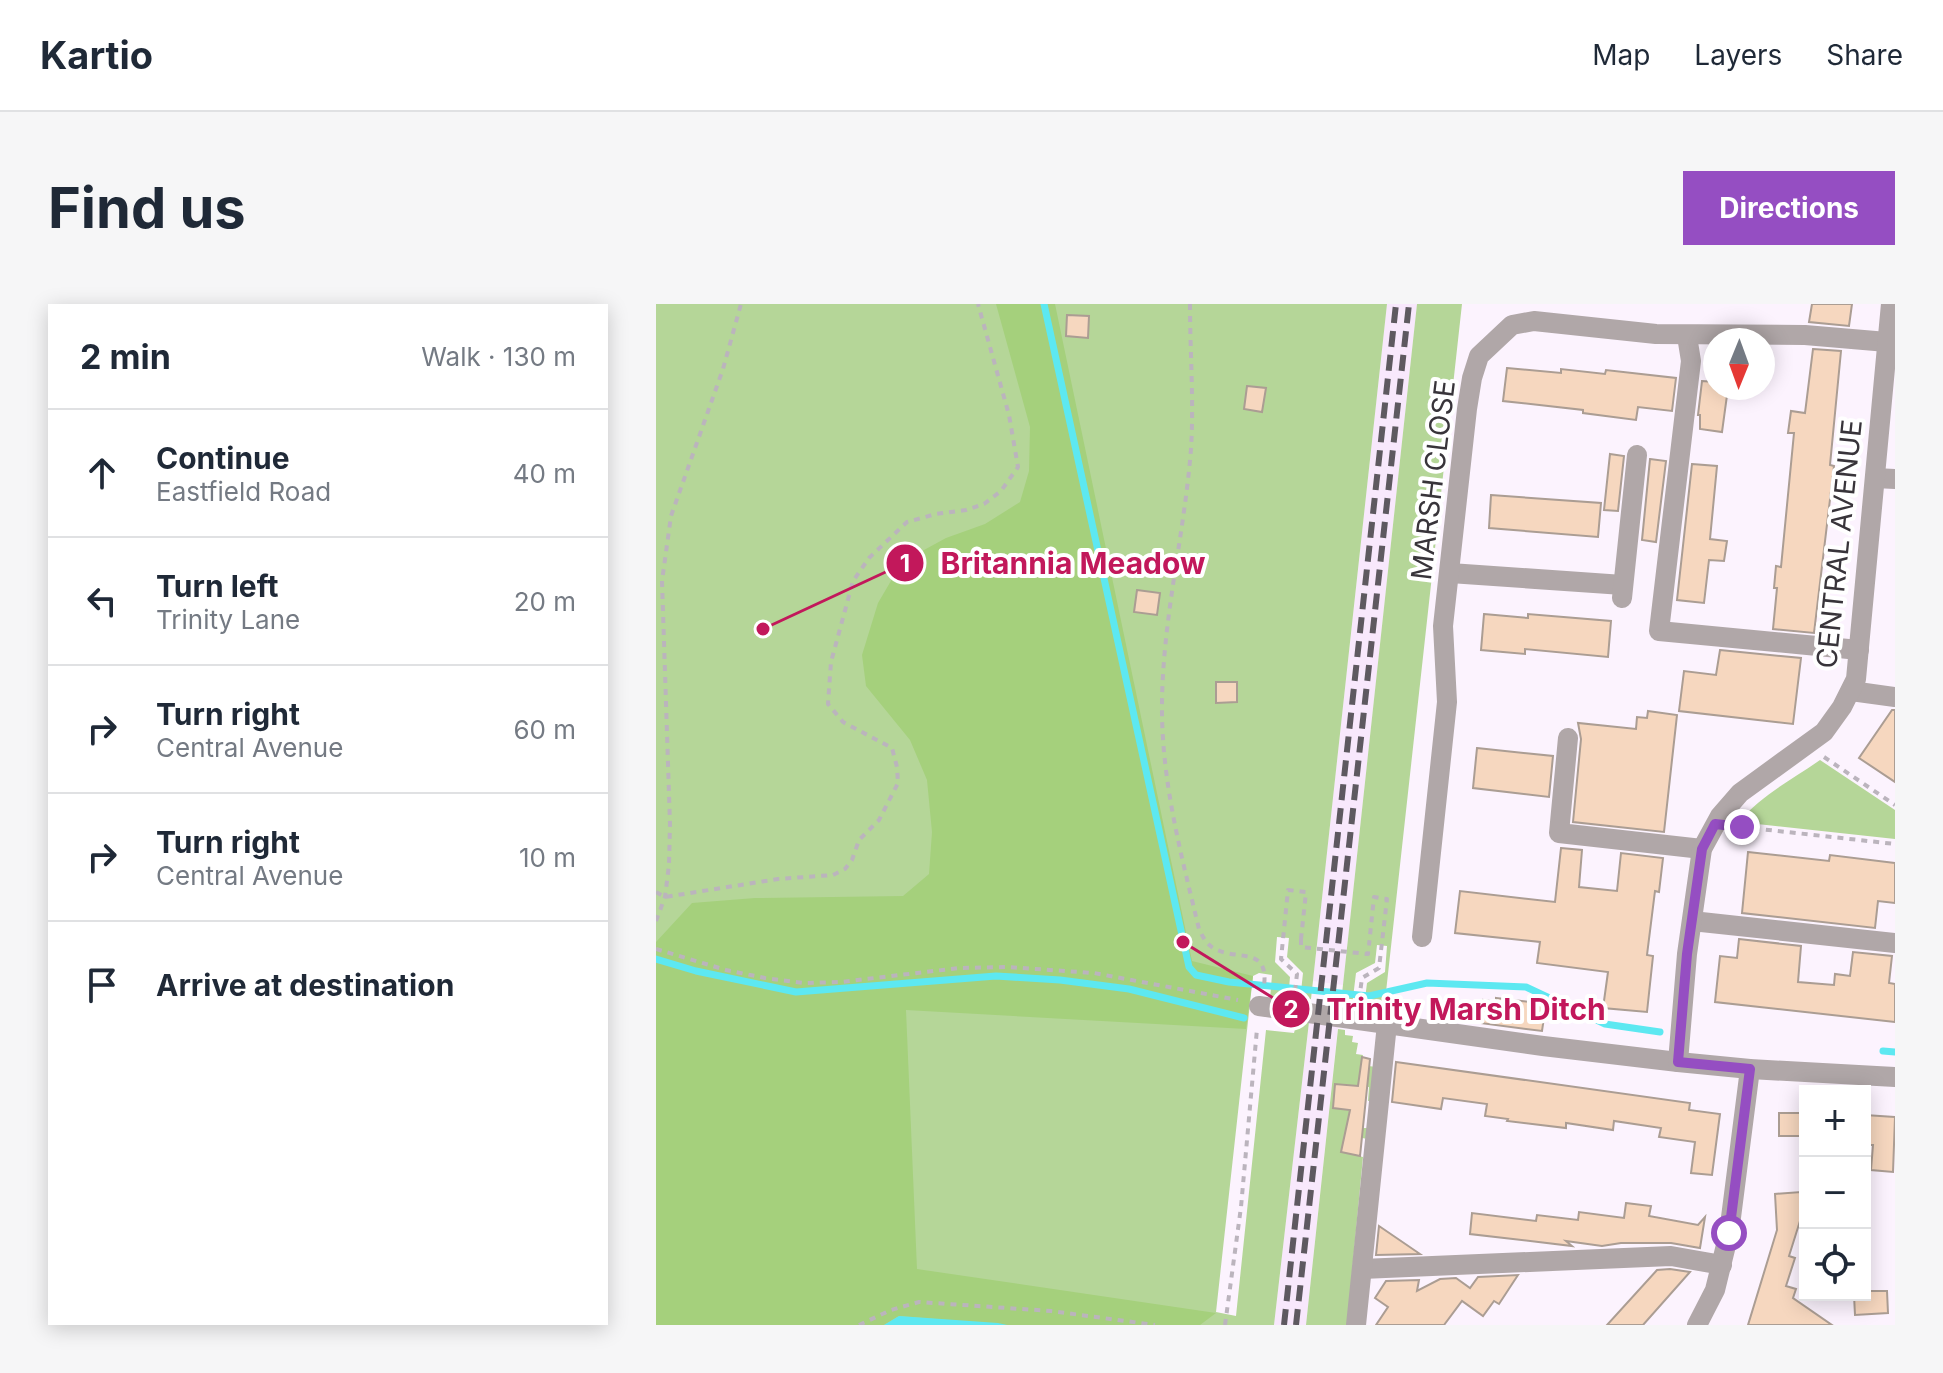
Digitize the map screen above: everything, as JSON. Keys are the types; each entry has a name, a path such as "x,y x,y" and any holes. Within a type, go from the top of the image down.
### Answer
{"street":[{"name":"CENTRAL AVENUE","path":"1678,1062 1702,849 1715,824 1740,793 1824,732 1842,707 1856,679 1885,478 1887,342 1891,304"},
{"name":"MARSH CLOSE","path":"1422,937 1447,702 1443,626 1472,378 1479,356 1512,325 1534,321 1687,336 1805,335 1887,342"},
{"path":"1687,336 1691,361 1659,631 1859,650"},
{"path":"1450,573 1619,589 1637,455"},
{"path":"1851,691 1895,697"},
{"path":"1568,738 1559,833 1702,849"},
{"path":"1692,921 1895,943"},
{"path":"1259,1006 1678,1062 1895,1077"},
{"path":"1356,1325 1387,1024"},
{"path":"1697,1325 1715,1290 1722,1265 1750,1069"},
{"path":"1362,1269 1671,1256 1722,1265"}],"path":[{"path":"656,921 665,897 670,824 662,581 671,516 723,369 741,304"},
{"path":"656,892 665,897 778,879 833,875 845,869 852,860 859,840 879,820 889,802 898,783 892,748 843,722 828,704 831,662 853,581 869,558 907,522 984,504 1001,491 1018,467 1009,415 978,304"},
{"path":"1190,304 1192,423 1162,679 1166,772 1171,810 1199,929 1213,948 1252,956 1261,962 1266,974"},
{"path":"1810,742 1825,757 1895,805"},
{"path":"1715,824 1895,844"},
{"path":"1296,978 1297,974 1281,959 1288,890 1306,892 1301,947 1368,954 1374,897 1387,899 1379,968 1362,978 1358,1006"},
{"path":"656,949 726,970 804,983 841,982 959,968 1057,969 1216,995 1259,1006 1241,1207 1225,1325"},
{"path":"859,1325 891,1310 919,1302 1051,1311 1155,1325"}],"shaded area":[{"path":"1387,304 1417,304 1343,985 1313,981"},
{"path":"1309,1022 1338,1026 1306,1325 1274,1325"}],"green space":[{"path":"656,304 1387,304 1311,999 1300,1001 1303,973 1287,957 1289,938 1277,937 1275,962 1290,977 1288,1000 1270,999 1272,975 1259,973 1253,976 1216,1312 1236,1316 1266,1030 1294,1033 1297,1021 1309,1022 1274,1325 656,1325"},
{"path":"996,304 1055,304 1192,961 1253,976 1246,1029 906,1010 917,1269 1216,1313 1200,1325 1007,1325 899,1316 884,1325 656,1325 656,942 692,903 755,898 903,896 929,874 932,832 927,780 910,740 866,686 862,655 878,603 902,562 946,538 985,524 1020,502 1029,471 1030,427"},
{"path":"1417,304 1462,304 1384,1010 1364,1007 1367,983 1385,972 1387,946 1377,945 1375,963 1356,973 1352,1006 1341,1003"},
{"path":"1820,760 1895,810 1895,839 1739,822 1767,796"},
{"path":"1338,1029 1345,1030 1345,1035 1353,1036 1352,1042 1358,1043 1356,1054 1363,1055 1361,1065 1376,1067 1372,1101 1368,1101 1369,1087 1335,1085 1333,1108 1363,1111 1361,1128 1369,1128 1367,1139 1345,1134 1342,1152 1363,1157 1347,1325 1306,1325"}],"water":[{"path":"899,1316 998,1323 1007,1325 884,1325"}],"building":[{"path":"1812,304 1852,304 1849,326 1809,322"},
{"path":"1067,315 1089,316 1088,338 1066,336"},
{"path":"1813,349 1841,351 1830,465 1834,466 1814,633 1773,629 1776,566 1781,567 1794,433 1788,433 1791,411 1805,413"},
{"path":"1507,368 1605,374 1606,370 1676,378 1672,411 1638,407 1636,420 1583,413 1583,410 1503,401"},
{"path":"1703,381 1703,400 1726,400 1722,432 1700,429 1698,415"},
{"path":"1247,386 1266,388 1262,412 1244,409"},
{"path":"1610,454 1624,456 1618,511 1604,510"},
{"path":"1650,459 1666,461 1656,542 1642,540"},
{"path":"1692,464 1717,466 1710,539 1727,541 1724,561 1709,560 1704,603 1677,600"},
{"path":"1491,495 1601,503 1598,537 1489,528"},
{"path":"1137,590 1160,593 1157,615 1134,612"},
{"path":"1484,614 1528,618 1528,614 1611,621 1608,657 1525,649 1525,654 1481,650"},
{"path":"1720,650 1801,658 1793,724 1679,711 1684,671 1716,675"},
{"path":"1216,682 1237,682 1237,702 1216,703"},
{"path":"1895,710 1895,782 1859,758"},
{"path":"1648,711 1677,715 1664,832 1573,822 1581,739 1578,723 1636,729 1637,717 1647,718"},
{"path":"1477,748 1553,756 1549,797 1473,788"},
{"path":"1561,848 1582,850 1579,887 1617,891 1621,853 1663,858 1659,892 1655,891 1647,955 1653,956 1647,1012 1603,1008 1608,972 1537,963 1540,942 1455,933 1460,891 1555,902"},
{"path":"1748,852 1829,861 1830,855 1895,863 1895,903 1878,901 1875,928 1742,913"},
{"path":"1739,939 1801,946 1798,982 1834,985 1835,974 1850,976 1853,952 1892,956 1889,983 1895,984 1895,1022 1715,1002 1720,956 1737,958"},
{"path":"1496,998 1546,1004 1542,1031 1480,1023 1483,1000 1496,1002"},
{"path":"1362,1057 1370,1059 1360,1156 1341,1152 1350,1110 1333,1108 1335,1084 1358,1086"},
{"path":"1396,1062 1690,1103 1689,1110 1720,1114 1712,1175 1691,1173 1695,1142 1659,1137 1661,1128 1614,1121 1613,1130 1566,1123 1566,1128 1485,1116 1487,1104 1443,1098 1441,1109 1392,1102"},
{"path":"1779,1113 1799,1113 1799,1136 1779,1136"},
{"path":"1871,1115 1895,1117 1893,1172 1871,1170"},
{"path":"1799,1192 1799,1224 1789,1256 1795,1258 1786,1286 1796,1289 1793,1298 1832,1325 1748,1325 1777,1230 1775,1194"},
{"path":"1626,1203 1651,1206 1649,1216 1698,1225 1705,1217 1700,1248 1671,1243 1602,1246 1566,1241 1572,1246 1470,1234 1472,1213 1536,1221 1537,1215 1578,1220 1579,1212 1624,1218"},
{"path":"1379,1226 1420,1254 1376,1255"},
{"path":"1657,1270 1690,1272 1643,1325 1607,1325"},
{"path":"1518,1275 1499,1304 1494,1301 1483,1316 1462,1301 1444,1325 1376,1325 1388,1307 1375,1298 1386,1281 1419,1280 1417,1291 1440,1279 1456,1278 1470,1288 1478,1277"},
{"path":"1871,1291 1887,1291 1888,1313 1855,1315 1854,1301 1871,1301"}],"waterway":[{"path":"1044,304 1189,967 1196,975 1229,982 1369,996 1427,983 1526,987 1605,1024 1660,1032"},
{"path":"656,959 696,971 796,992 996,976 1060,980 1129,989 1244,1018"},
{"path":"1883,1051 1895,1052"}],"railway":[{"path":"1284,1325 1396,304"},
{"path":"1296,1325 1409,304"}],"place":[{"name":"Britannia Meadow","path":"763,629"},
{"name":"Trinity Marsh Ditch","path":"1183,942"}],"route":[{"path":"1729,1233 1750,1069 1678,1062 1687,954 1702,849 1715,824 1742,827"}]}
